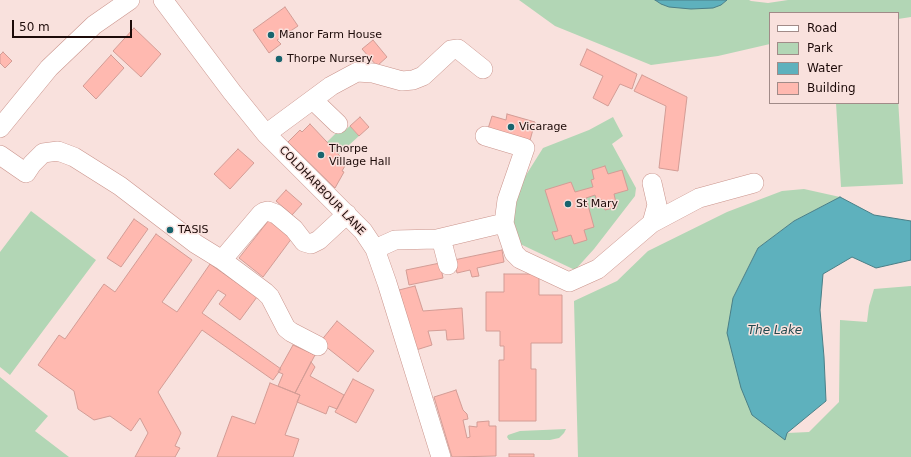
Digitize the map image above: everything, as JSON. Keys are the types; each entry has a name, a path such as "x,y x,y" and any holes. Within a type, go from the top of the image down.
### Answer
{"street":[{"path":"0,128 49,68 94,25 130,0"},
{"name":"COLDHARBOUR LANE","path":"163,0 232,92 266,134 347,214 363,231 376,249 388,283 441,457"},
{"path":"266,134 331,86 357,72 373,73 402,81 413,80 423,76 451,50 458,49 483,69"},
{"path":"313,100 338,124"},
{"path":"485,136 526,148 505,215 510,243 514,253 520,259 569,282 598,269 652,223 699,198 754,183"},
{"path":"0,155 26,173 32,164 43,153 58,150 74,157 120,186 196,244 222,260 265,292 270,297 286,328 318,346"},
{"path":"652,183 657,205 652,223"},
{"path":"222,260 264,212 268,211 276,214 294,229 304,242 311,244 319,240 347,214"},
{"path":"376,249 394,240 441,238 505,215"},
{"path":"441,238 448,265"}],"green space":[{"path":"519,0 655,0 661,4 721,5 727,0 749,0 768,3 788,0 911,0 911,17 899,19 899,12 769,12 769,44 718,56 651,65 555,26"},
{"path":"836,104 898,104 903,184 841,187"},
{"path":"613,117 623,136 612,144 636,188 635,196 594,249 575,270 516,242 510,219 516,191 543,148 589,130"},
{"path":"350,126 359,136 339,154 327,142 338,131 343,132"},
{"path":"804,189 840,197 794,221 758,248 733,298 785,439 787,433 809,432 839,402 840,320 867,322 869,306 874,289 911,286 911,457 578,457 574,301 617,281 648,251 727,212 782,191"},
{"path":"31,211 96,260 10,375 0,367 0,252"},
{"path":"0,377 48,416 35,431 69,457 0,457"},
{"path":"566,429 559,438 550,440 509,440 507,437 508,435 520,431"}],"water":[{"path":"655,0 727,0 721,5 713,8 691,9 669,7"},
{"name":"The Lake","path":"840,197 874,215 911,221 911,260 876,268 852,257 823,274 820,310 826,401 787,433 785,440 752,415 741,388 727,333 733,298 758,248 794,221"}],"building":[{"name":"Manor Farm House","path":"285,7 298,26 277,40 281,44 269,53 253,30"},
{"path":"134,28 161,54 141,77 113,51"},
{"path":"373,40 387,57 377,66 362,49"},
{"path":"587,49 637,74 632,89 620,84 608,106 593,98 603,76 580,65"},
{"path":"3,52 12,61 5,68 0,63 0,55"},
{"path":"111,55 124,68 96,99 83,86"},
{"path":"642,75 687,97 678,171 659,168 666,106 634,91"},
{"name":"Vicarage","path":"507,114 535,122 529,144 487,132 492,116 506,120"},
{"path":"360,117 369,127 359,136 350,126"},
{"name":"Thorpe Village Hall","path":"310,124 341,157 338,159 346,164 342,171 344,172 335,188 288,142 300,130 302,132"},
{"path":"238,149 254,163 230,189 214,174"},
{"name":"St Mary","path":"605,166 608,174 622,170 628,190 614,194 617,207 605,210 602,200 597,201 595,195 586,198 594,227 584,230 587,240 574,244 571,235 555,240 552,232 558,231 545,190 571,182 575,192 593,187 591,180 594,179 592,170"},
{"path":"286,190 302,204 292,215 276,201"},
{"path":"134,219 148,229 121,267 107,258"},
{"path":"269,220 292,238 263,277 239,258"},
{"path":"156,234 192,260 162,302 177,312 210,264 257,297 240,320 219,304 226,295 218,290 202,313 281,369 273,380 202,330 158,392 181,433 175,446 180,448 175,457 135,457 148,433 140,418 131,431 110,416 94,420 78,409 74,391 38,365 59,335 65,339 104,284 115,292"},
{"path":"502,250 504,262 477,268 479,276 472,277 470,270 457,273 454,260"},
{"path":"440,263 443,278 409,285 406,270"},
{"path":"504,274 539,274 539,295 562,295 562,343 531,343 531,369 536,369 536,421 499,421 499,360 504,360 504,346 500,346 500,331 486,331 486,292 504,292"},
{"path":"415,286 423,311 462,308 464,339 447,340 446,330 428,331 432,345 416,350 399,290"},
{"path":"337,321 374,351 358,372 320,342"},
{"path":"293,345 315,355 295,393 278,386 283,374 278,372"},
{"path":"311,362 315,367 310,376 344,395 337,409 329,406 326,414 297,402 300,395 295,393"},
{"path":"353,379 374,390 356,423 335,412"},
{"path":"270,383 300,395 285,435 299,439 293,457 217,457 232,416 255,424"},
{"path":"456,390 463,410 467,414 468,419 463,420 467,438 470,437 469,426 477,427 477,422 489,421 489,426 496,426 496,456 452,457 434,397"},
{"path":"509,454 534,454 534,457 509,457"}],"place":[{"name":"Manor Farm House","path":"271,35"},
{"name":"Thorpe Nursery","path":"279,59"},
{"name":"Vicarage","path":"511,127"},
{"name":"Thorpe Village Hall","path":"321,155"},
{"name":"St Mary","path":"568,204"},
{"name":"TASIS","path":"170,230"}]}
